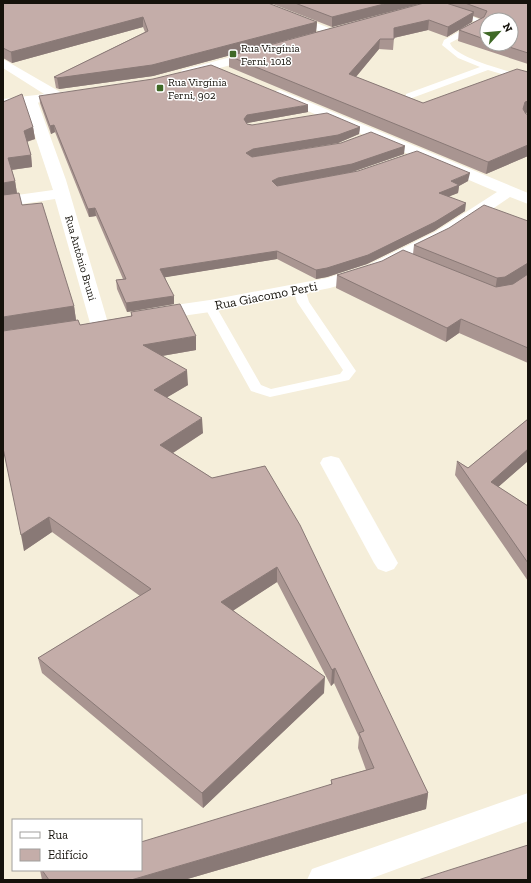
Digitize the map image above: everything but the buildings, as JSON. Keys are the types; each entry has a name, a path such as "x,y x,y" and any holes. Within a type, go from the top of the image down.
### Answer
{"street":[{"path":"256,3 333,33"},
{"path":"312,39 347,29"},
{"path":"175,76 269,51"},
{"path":"3,63 57,96"},
{"path":"213,66 234,75"},
{"path":"270,90 373,134 413,156 528,199"},
{"path":"3,103 79,93"},
{"name":"Rua Antônio Bruni","path":"30,100 62,193 99,323"},
{"path":"301,119 328,115"},
{"name":"Rua Giacomo Perti","path":"136,317 210,306 330,283 404,260 508,191"},
{"path":"3,202 62,193"},
{"path":"331,464 386,563"},
{"path":"324,880 528,807"}],"lane":[{"path":"447,10 480,21 479,24 447,42 446,45 449,50 462,57 528,80"},
{"path":"409,96 489,67"},
{"path":"360,139 373,134"},
{"path":"210,306 256,388 262,392 270,393 344,377 350,371 303,302 299,289"}],"place":[{"name":"Rua Virgínia Ferni, 1018","path":"233,54"},
{"name":"Rua Virgínia Ferni, 902","path":"160,88"}]}
